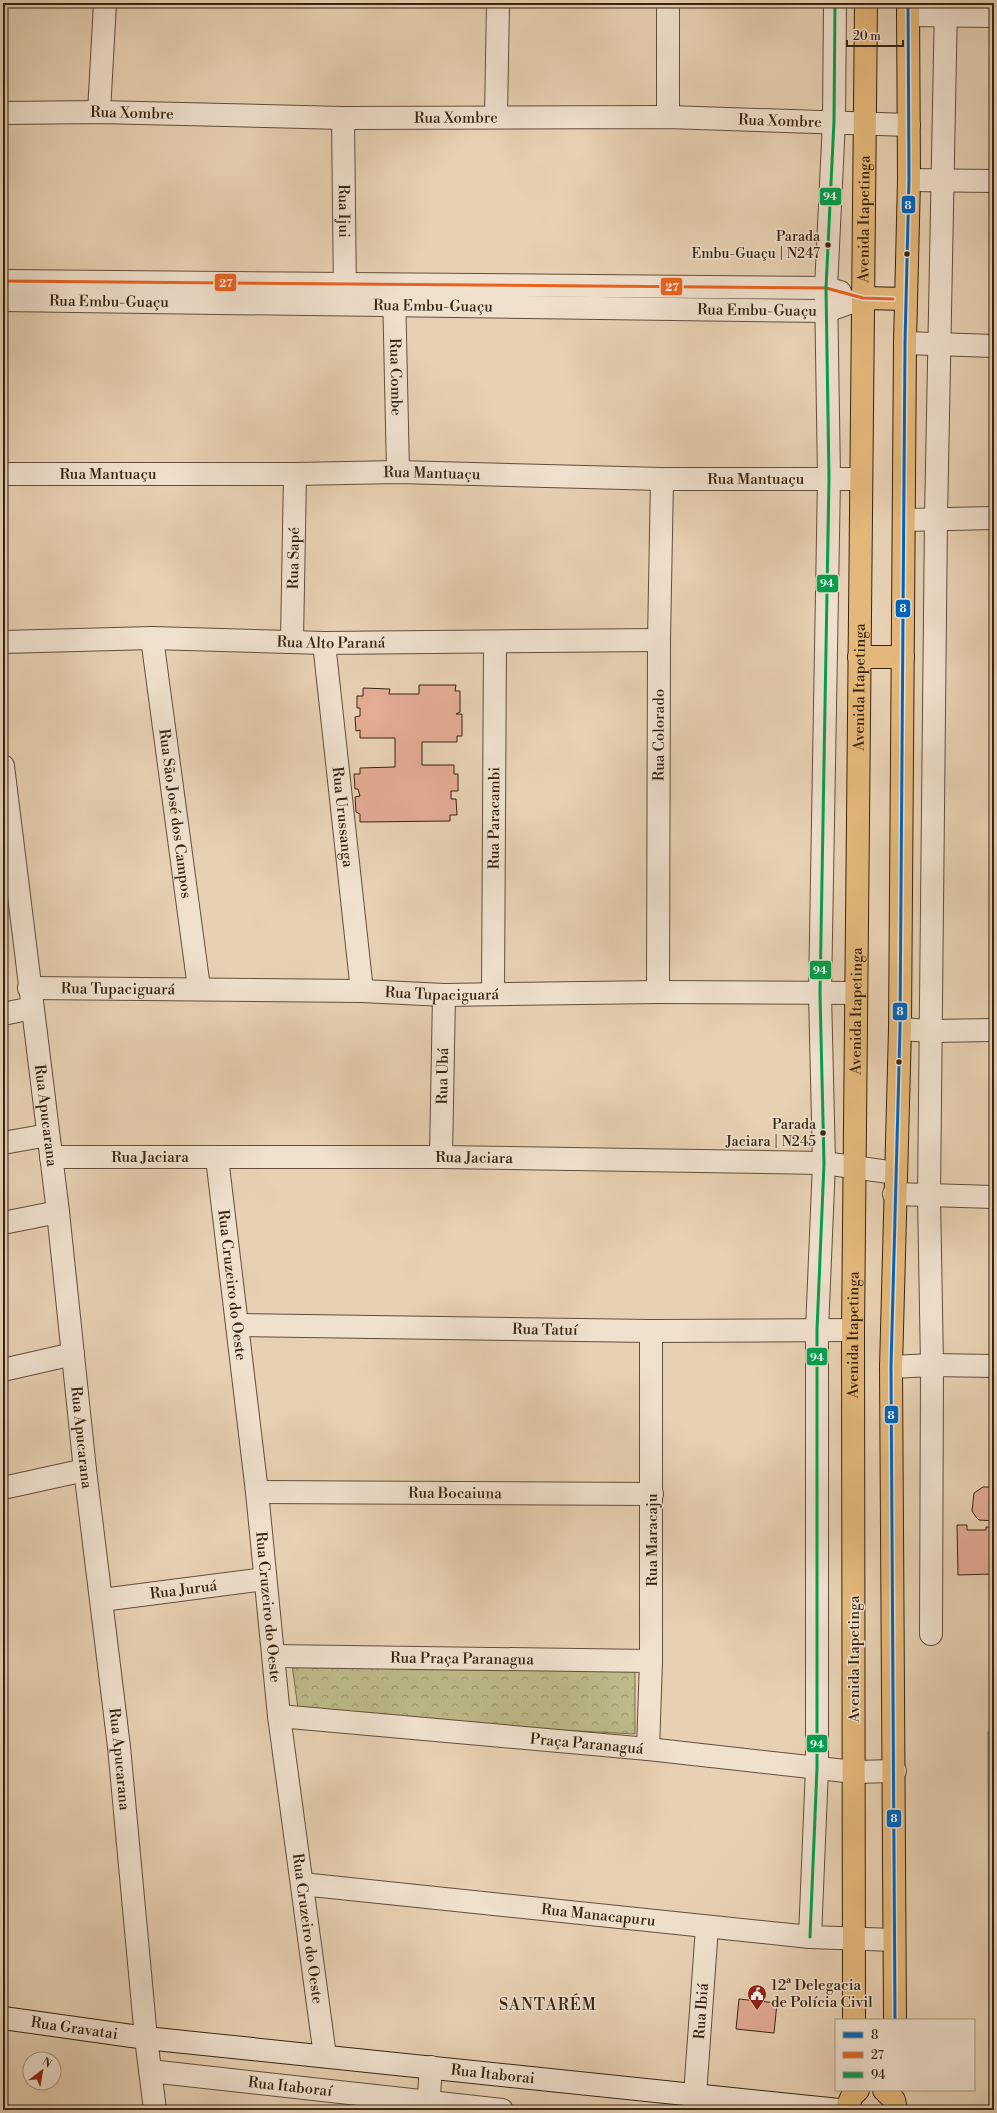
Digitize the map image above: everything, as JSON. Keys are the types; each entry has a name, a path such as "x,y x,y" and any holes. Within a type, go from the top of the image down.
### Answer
{"main road":[{"name":"Avenida Itapetinga","path":"854,2019 853,1330 855,993 866,3"},
{"path":"895,2019 891,1367 900,1029 905,343 909,180 908,9"},
{"path":"863,298 906,299"},
{"path":"859,657 903,657"}],"street":[{"path":"99,112 105,3"},
{"path":"496,116 498,3"},
{"path":"668,3 668,117"},
{"path":"810,1937 817,1768 817,1330 824,1163 820,993 829,478 826,288 834,121 835,3"},
{"path":"908,9 946,10 994,16"},
{"path":"931,1634 932,1365 929,1196 932,1031 936,518 946,10"},
{"name":"Rua Xombre","path":"3,113 99,112 343,118 496,116 668,117 834,121 909,125"},
{"name":"Rua Ijui","path":"343,118 343,254 345,305"},
{"path":"909,180 994,181"},
{"name":"Rua Embu-Guaçu","path":"3,281 345,282 826,288 863,298"},
{"name":"Rua Combe","path":"394,283 398,472"},
{"name":"Rua Embu-Guaçu","path":"3,300 827,311 863,298"},
{"path":"905,343 994,346"},
{"name":"Rua Mantuaçu","path":"3,474 295,474 398,472 662,479 861,479"},
{"name":"Rua Sapé","path":"292,641 295,474"},
{"name":"Rua Colorado","path":"658,992 659,640 662,479"},
{"path":"904,520 936,518 994,518"},
{"name":"Rua Alto Paraná","path":"3,642 152,638 324,643 659,640"},
{"name":"Rua São José dos Campos","path":"152,638 199,988"},
{"name":"Rua Paracambi","path":"493,994 495,642"},
{"name":"Rua Urussanga","path":"324,643 362,991"},
{"name":"Rua Apucarana","path":"3,766 8,855 30,998 58,1212 85,1470 120,1747 146,2038 155,2110"},
{"name":"Rua Tupaciguará","path":"3,1014 30,998 199,988 362,991 444,995 658,992 855,993"},
{"name":"Rua Ubá","path":"441,1158 444,995"},
{"path":"900,1029 932,1031 994,1030"},
{"path":"3,1143 48,1135"},
{"name":"Rua Jaciara","path":"50,1157 441,1158 824,1163 854,1166 895,1184 929,1196 994,1197"},
{"name":"Rua Cruzeiro do Oeste","path":"216,1158 258,1492 279,1716 325,2056"},
{"path":"3,1223 58,1212"},
{"name":"Rua Tatuí","path":"237,1325 651,1331 853,1330"},
{"name":"Rua Maracaju","path":"648,1749 651,1662 651,1331"},
{"path":"3,1370 73,1354"},
{"path":"891,1367 932,1365 994,1366"},
{"path":"3,1488 85,1470"},
{"name":"Rua Bocaiuna","path":"258,1492 652,1494"},
{"name":"Rua Juruá","path":"102,1600 265,1579"},
{"name":"Rua Praça Paranagua","path":"274,1656 651,1662"},
{"name":"Praça Paranaguá","path":"279,1716 648,1749 854,1772 894,1771"},
{"name":"Rua Manacapuru","path":"302,1884 810,1937 854,1940 894,1940"},
{"name":"Rua Ibiá","path":"695,2095 707,1927"},
{"name":"Rua Gravatai","path":"3,2018 146,2038"},
{"name":"Rua Itaborai","path":"146,2038 695,2095 751,2105 849,2099"},
{"path":"428,2106 431,2067"},
{"name":"Rua Itaboraí","path":"150,2071 428,2106 502,2110"}],"green space":[{"path":"635,1662 635,1734 299,1716 292,1664"}],"water":[{"path":"994,1725 994,2110 989,2110 988,1732"}],"building":[{"path":"419,685 456,685 455,691 460,691 460,712 456,714 462,714 462,736 457,736 457,742 422,742 422,765 454,765 454,774 458,774 458,791 451,791 451,799 456,799 457,815 450,815 450,821 360,822 360,814 356,812 355,797 360,796 358,789 355,789 354,774 360,774 360,768 395,767 395,738 360,738 360,730 356,731 355,717 360,716 360,708 357,708 357,696 363,696 363,688 390,689 389,694 419,694"},
{"path":"983,1487 994,1487 994,1521 979,1520 972,1511 974,1493"},
{"path":"957,1525 967,1525 967,1530 986,1530 986,1527 994,1527 994,1574 958,1575"},
{"name":"12ª Delegacia de Polícia Civil","path":"739,1999 777,2003 774,2033 736,2029"}],"transit line":[{"name":"94","path":"810,1937 817,1768 817,1330 824,1163 820,993 829,478 826,288 834,121 835,3"},
{"name":"8","path":"895,2019 891,1367 900,1029 905,343 909,180 908,3"},
{"name":"27","path":"3,281 826,288 863,298 893,299"}],"place":[{"name":"Parada Embu-Guaçu | N247","path":"828,245"},
{"name":"Parada Jaciara | N245","path":"823,1133"},
{"name":"12ª Delegacia de Polícia Civil","path":"757,2011"}],"district":[{"name":"SANTARÉM","path":"548,2005"}]}
